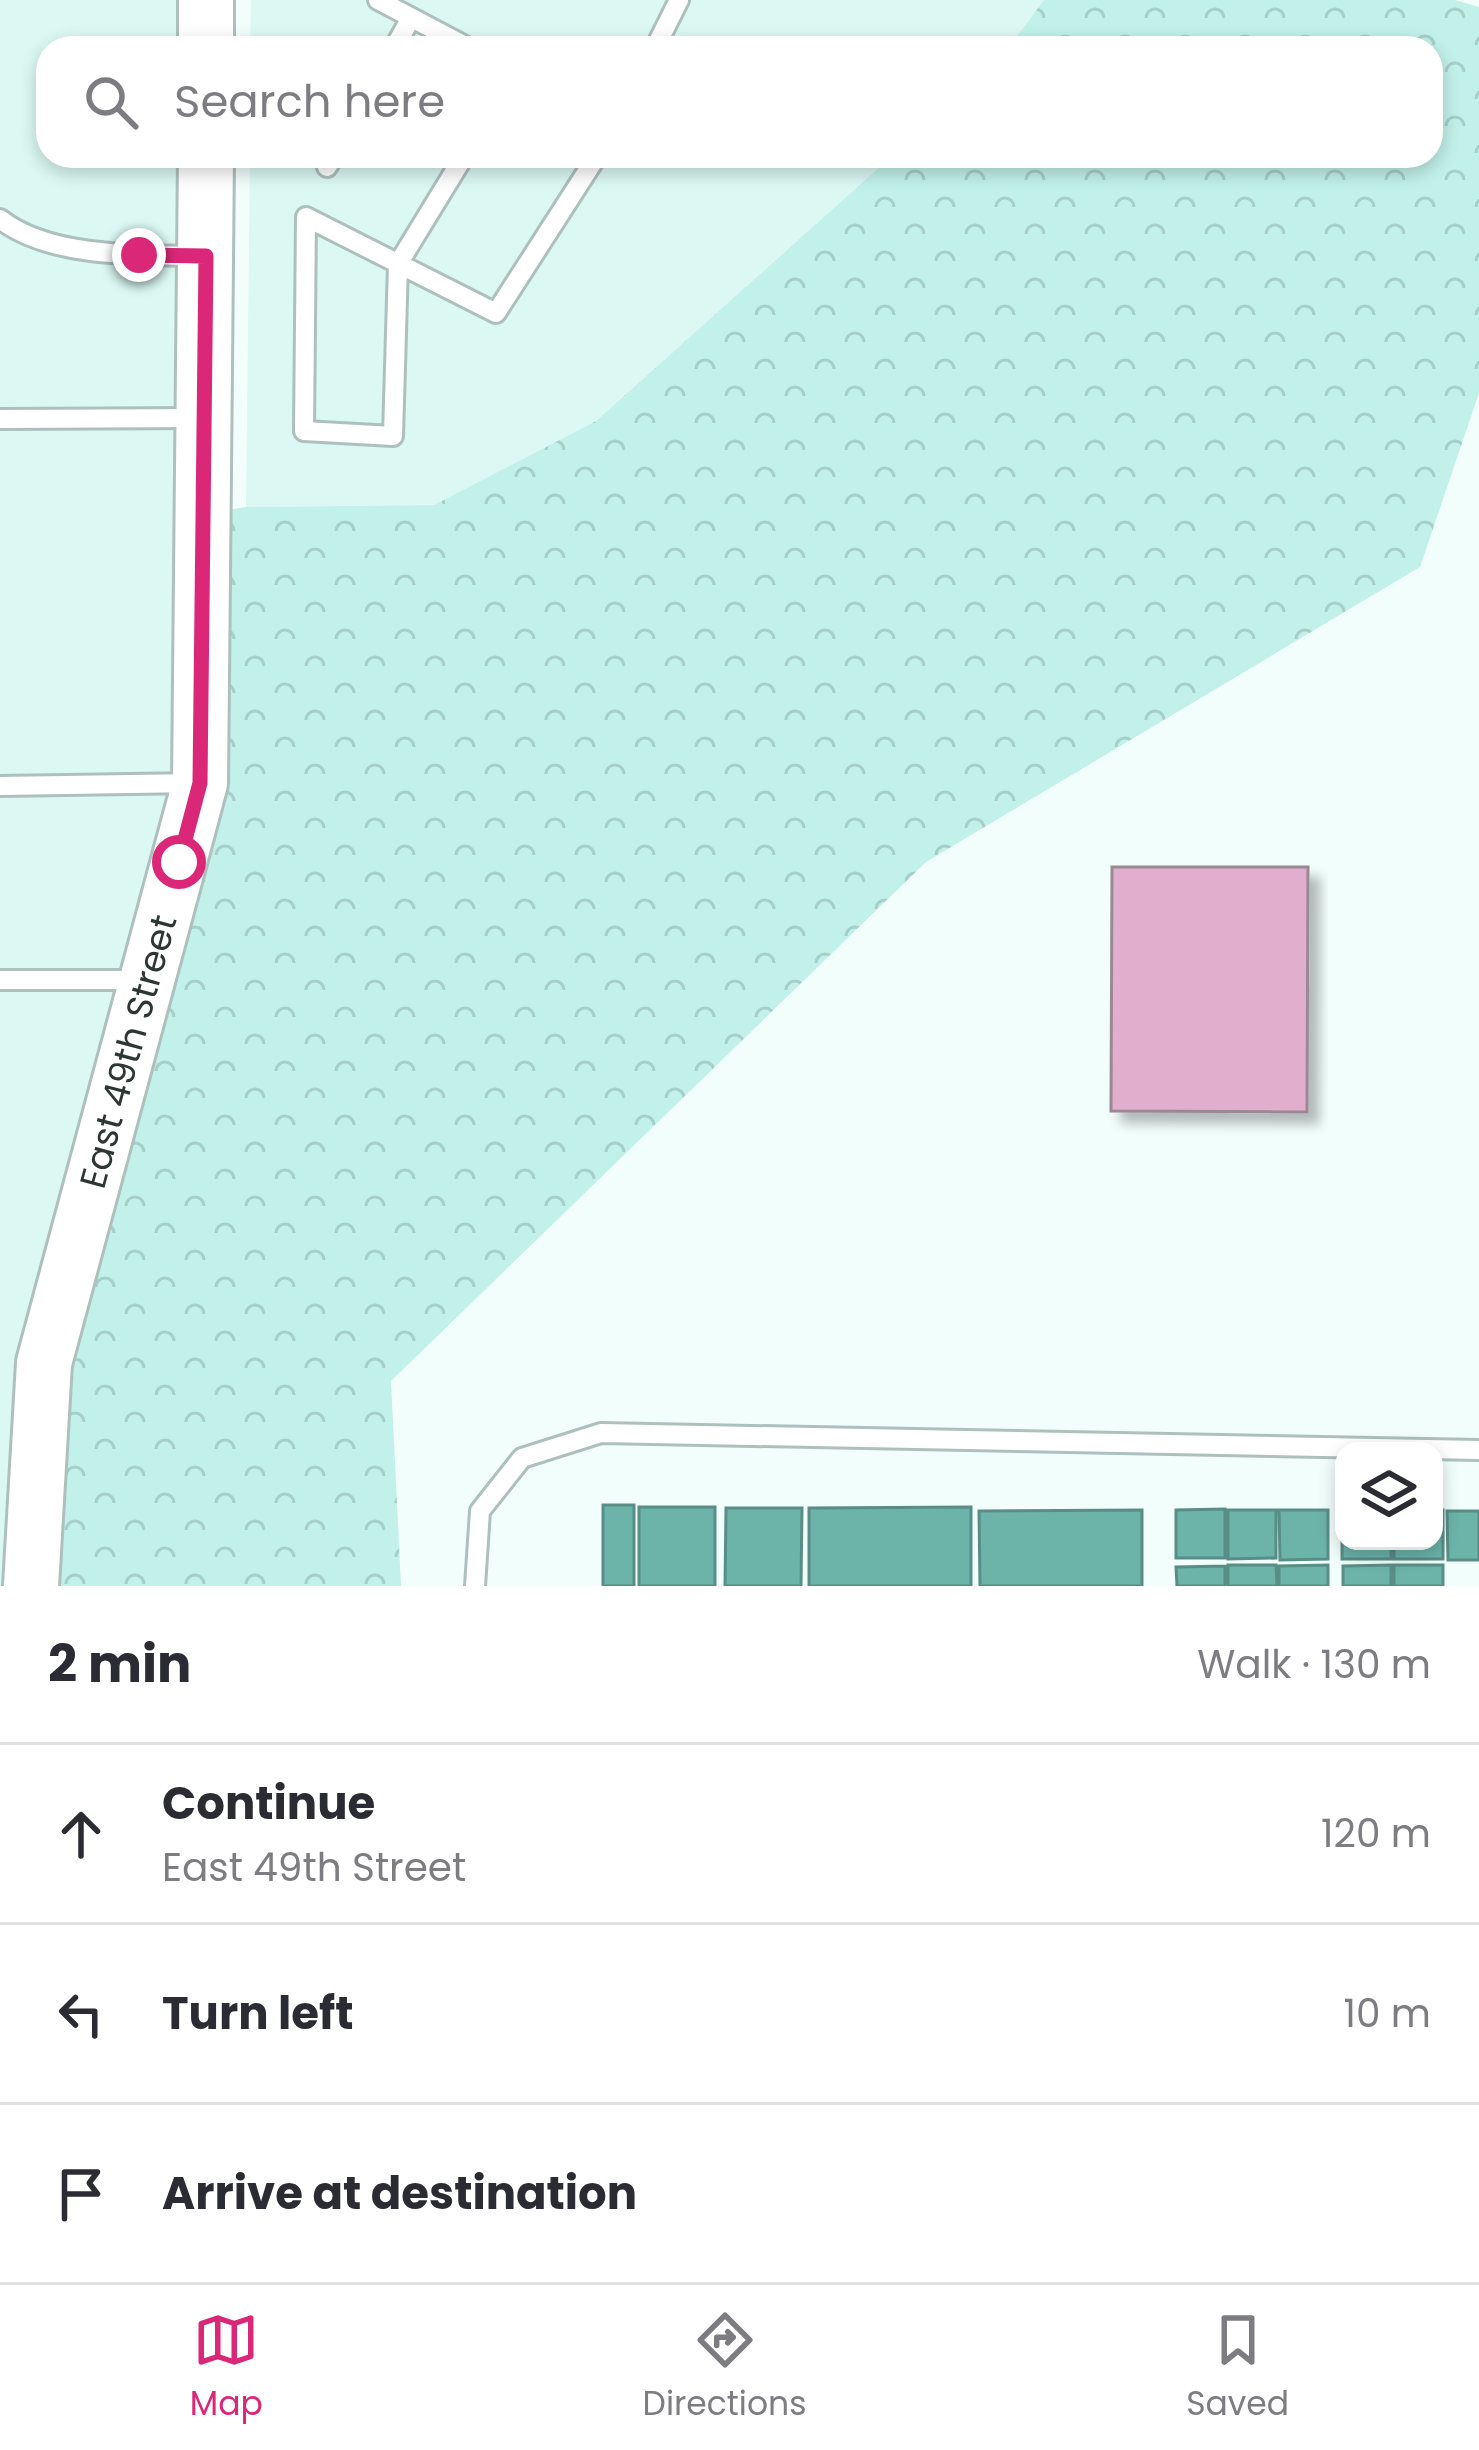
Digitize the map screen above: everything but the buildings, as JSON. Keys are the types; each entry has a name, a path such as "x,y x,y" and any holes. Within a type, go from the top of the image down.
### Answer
{"street":[{"path":"206,0 206,36"},
{"name":"East 49th Street","path":"32,1586 27,1518 44,1363 200,783 206,168"}],"lane":[{"path":"378,0 446,36"},
{"path":"661,36 679,0"},
{"path":"401,36 411,18"},
{"path":"457,168 398,264 393,436 304,431 306,217 398,264 496,313 589,168"},
{"path":"0,219 12,229 99,255 206,256"},
{"path":"0,419 204,418"},
{"path":"0,786 200,783"},
{"path":"0,980 148,980"},
{"path":"475,1586 480,1511 522,1458 601,1433 1479,1450"}],"shaded area":[{"path":"0,0 207,0 206,36 36,36 36,168 206,168 200,783 35,1586 0,1586"},
{"path":"251,0 1044,0 1017,36 250,36"},
{"path":"250,168 879,168 596,421 434,505 246,507"},
{"path":"603,1505 634,1505 634,1586 603,1586"},
{"path":"639,1507 715,1507 715,1586 639,1586"},
{"path":"971,1507 971,1586 809,1586 809,1508"},
{"path":"726,1508 802,1508 801,1586 725,1586"},
{"path":"1225,1509 1225,1558 1176,1558 1176,1510"},
{"path":"1142,1510 1142,1586 980,1586 979,1511"},
{"path":"1228,1510 1276,1510 1276,1558 1228,1559"},
{"path":"1279,1510 1328,1510 1328,1559 1280,1560"},
{"path":"1447,1511 1479,1511 1479,1560 1448,1560"},
{"path":"1342,1550 1391,1550 1391,1559 1342,1559"},
{"path":"1394,1550 1443,1550 1443,1559 1394,1559"},
{"path":"1228,1565 1276,1565 1277,1586 1228,1586"},
{"path":"1328,1565 1328,1586 1279,1586 1279,1566"},
{"path":"1391,1565 1391,1586 1343,1586 1343,1566"},
{"path":"1394,1565 1443,1565 1443,1586 1394,1586"},
{"path":"1225,1566 1225,1586 1177,1586 1176,1567"}],"green space":[{"path":"1044,0 1455,0 1479,7 1479,393 1420,567 926,862 391,1381 401,1586 33,1586 35,1518 200,783 203,514 246,507 434,505 596,421 879,168 1443,168 1443,36 1017,36"}],"route":[{"path":"139,255 206,256 200,783 179,862"}]}
